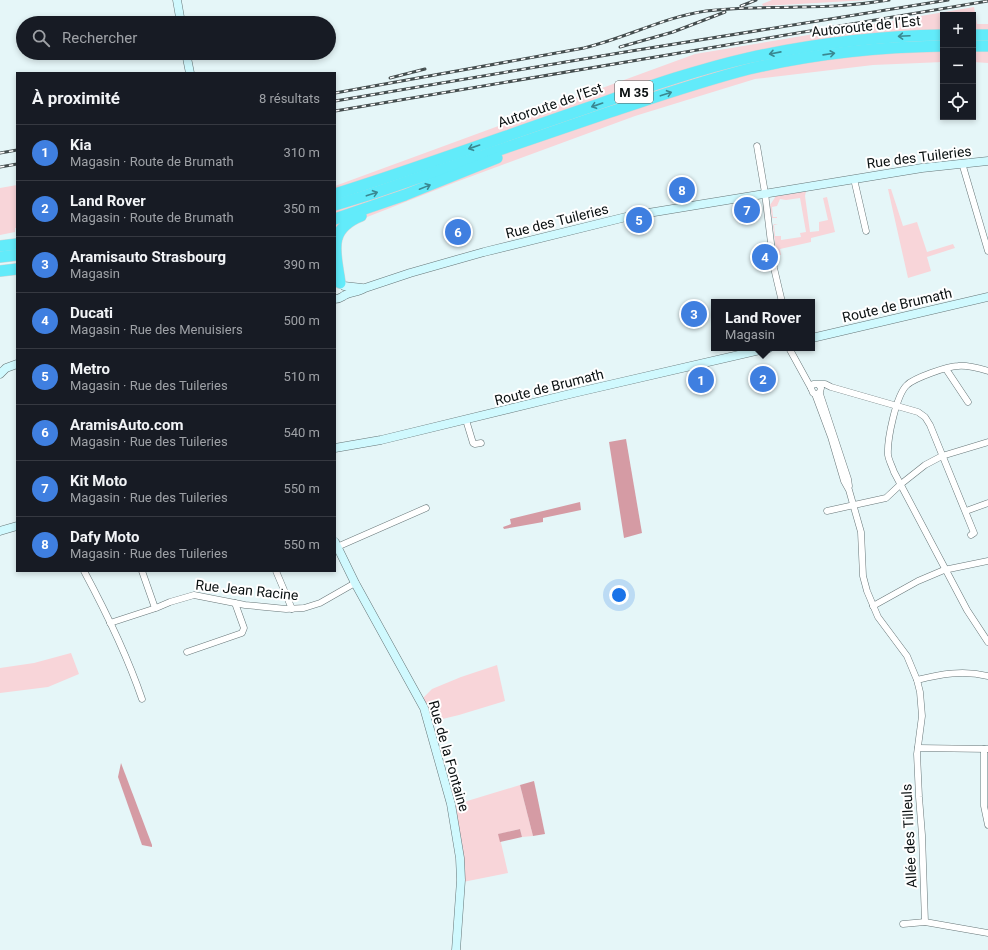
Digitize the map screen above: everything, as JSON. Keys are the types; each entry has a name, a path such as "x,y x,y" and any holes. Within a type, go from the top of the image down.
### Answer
{"highway":[{"name":"Autoroute de l’Est","path":"336,194 633,92 740,60 788,50 855,40 940,35"},
{"path":"976,35 988,35"},
{"name":"Autoroute de l’Est","path":"336,205 660,96 749,69 855,51 940,46"},
{"path":"976,46 988,46"},
{"path":"336,219 404,195 514,152 523,142"},
{"path":"340,284 336,238 341,229 353,220 398,201 404,195"},
{"path":"0,246 16,244"},
{"path":"0,257 16,256"},
{"path":"0,267 16,268"},
{"path":"0,271 16,268"}],"street":[{"path":"177,0 180,16"},
{"path":"187,60 190,72"},
{"path":"757,146 765,193 774,268 781,299"},
{"name":"Rue des Tuileries","path":"336,298 341,298 344,295 360,291 410,273 484,252 630,216 854,178 922,168 988,161"},
{"path":"962,163 988,251"},
{"name":"Rue des Tuileries","path":"854,178 866,231"},
{"path":"340,284 346,291 344,295"},
{"name":"Rue des Tuileries","path":"340,284 365,288"},
{"name":"Route de Brumath","path":"815,337 988,297"},
{"name":"Route de Brumath","path":"336,448 376,441 756,351"},
{"name":"Allée des Tilleuls","path":"791,351 812,392 818,389 844,481 849,490 861,532 863,576 872,606 884,626 907,656 917,680 920,692 922,707 918,748 919,797 925,922"},
{"path":"0,374 6,368 16,364"},
{"path":"988,371 968,366 956,366 913,380 905,386 897,405 888,452 894,472 944,570 967,610 988,642"},
{"path":"946,369 968,402"},
{"path":"803,373 818,389 828,384 831,387 918,412 925,417 930,425 966,512 974,533 971,535"},
{"path":"466,420 473,442 475,444 480,443"},
{"path":"827,511 886,498 901,484 925,466 942,456 988,442"},
{"path":"966,512 988,503"},
{"path":"336,544 426,508"},
{"path":"0,531 16,526"},
{"name":"Rue de la Fontaine","path":"336,544 424,708 449,796 456,828 461,880 456,950"},
{"path":"872,606 918,580 944,570 988,561"},
{"path":"84,572 110,623 137,683 142,699"},
{"path":"142,572 155,608"},
{"path":"276,572 292,609"},
{"name":"Rue Jean Racine","path":"110,623 194,595 235,603 292,609 304,608 315,605 356,583"},
{"path":"187,652 242,633 244,628 235,603"},
{"path":"917,680 963,672 977,673 988,676"},
{"path":"918,748 986,749 984,806 988,824"},
{"path":"903,924 925,922 988,933"}],"shaded area":[{"path":"772,0 868,0 763,6 762,4"},
{"path":"974,7 975,12 944,12"},
{"path":"940,13 940,62 873,65 755,79 635,116 456,182 352,223 336,227 336,186 695,54"},
{"path":"976,18 977,24 988,24 988,63 976,62"},
{"path":"16,185 15,232 0,235 0,188"},
{"path":"888,189 891,189 903,226 917,222 927,252 953,244 955,248 927,257 931,271 908,278"},
{"path":"806,191 805,196 810,232 819,231 819,222 828,220 823,198 827,197 835,232 811,238 811,242 780,249 781,255 779,255 776,252 773,226 774,224 778,224 774,225 775,236 781,236 781,240 801,237 800,233 806,232 800,198 786,200 780,199 777,206 772,207 773,217 777,218 772,218 770,205 776,196"},
{"path":"626,439 642,533 624,538 609,442"},
{"path":"580,502 581,510 543,518 543,522 504,529 503,527 511,524 510,519"},
{"path":"71,653 79,674 48,687 0,693 0,668 34,663"},
{"path":"497,665 505,701 430,722 423,698 432,689 461,677"},
{"path":"121,763 152,847 142,845 118,777"},
{"path":"534,781 545,834 533,836 520,785"},
{"path":"520,785 533,836 522,837 520,829 499,834 508,873 463,882 454,805"},
{"path":"520,829 522,837 500,842 498,834"}],"railway":[{"path":"741,6 756,0"},
{"path":"336,93 584,48 600,44 675,18 706,11 741,8 832,6 889,0"},
{"path":"336,101 625,52 948,0"},
{"path":"336,111 988,1"},
{"path":"620,47 673,32 725,12"},
{"path":"390,78 425,69"},
{"path":"0,153 16,150"},
{"path":"0,167 16,164"}],"place":[{"name":"Dafy Moto","path":"682,190"},
{"name":"Kit Moto","path":"747,210"},
{"name":"Metro","path":"639,220"},
{"name":"AramisAuto.com","path":"458,232"},
{"name":"Ducati","path":"765,257"},
{"name":"Aramisauto Strasbourg","path":"694,314"},
{"name":"Land Rover","path":"763,379"},
{"name":"Kia","path":"701,380"}]}
